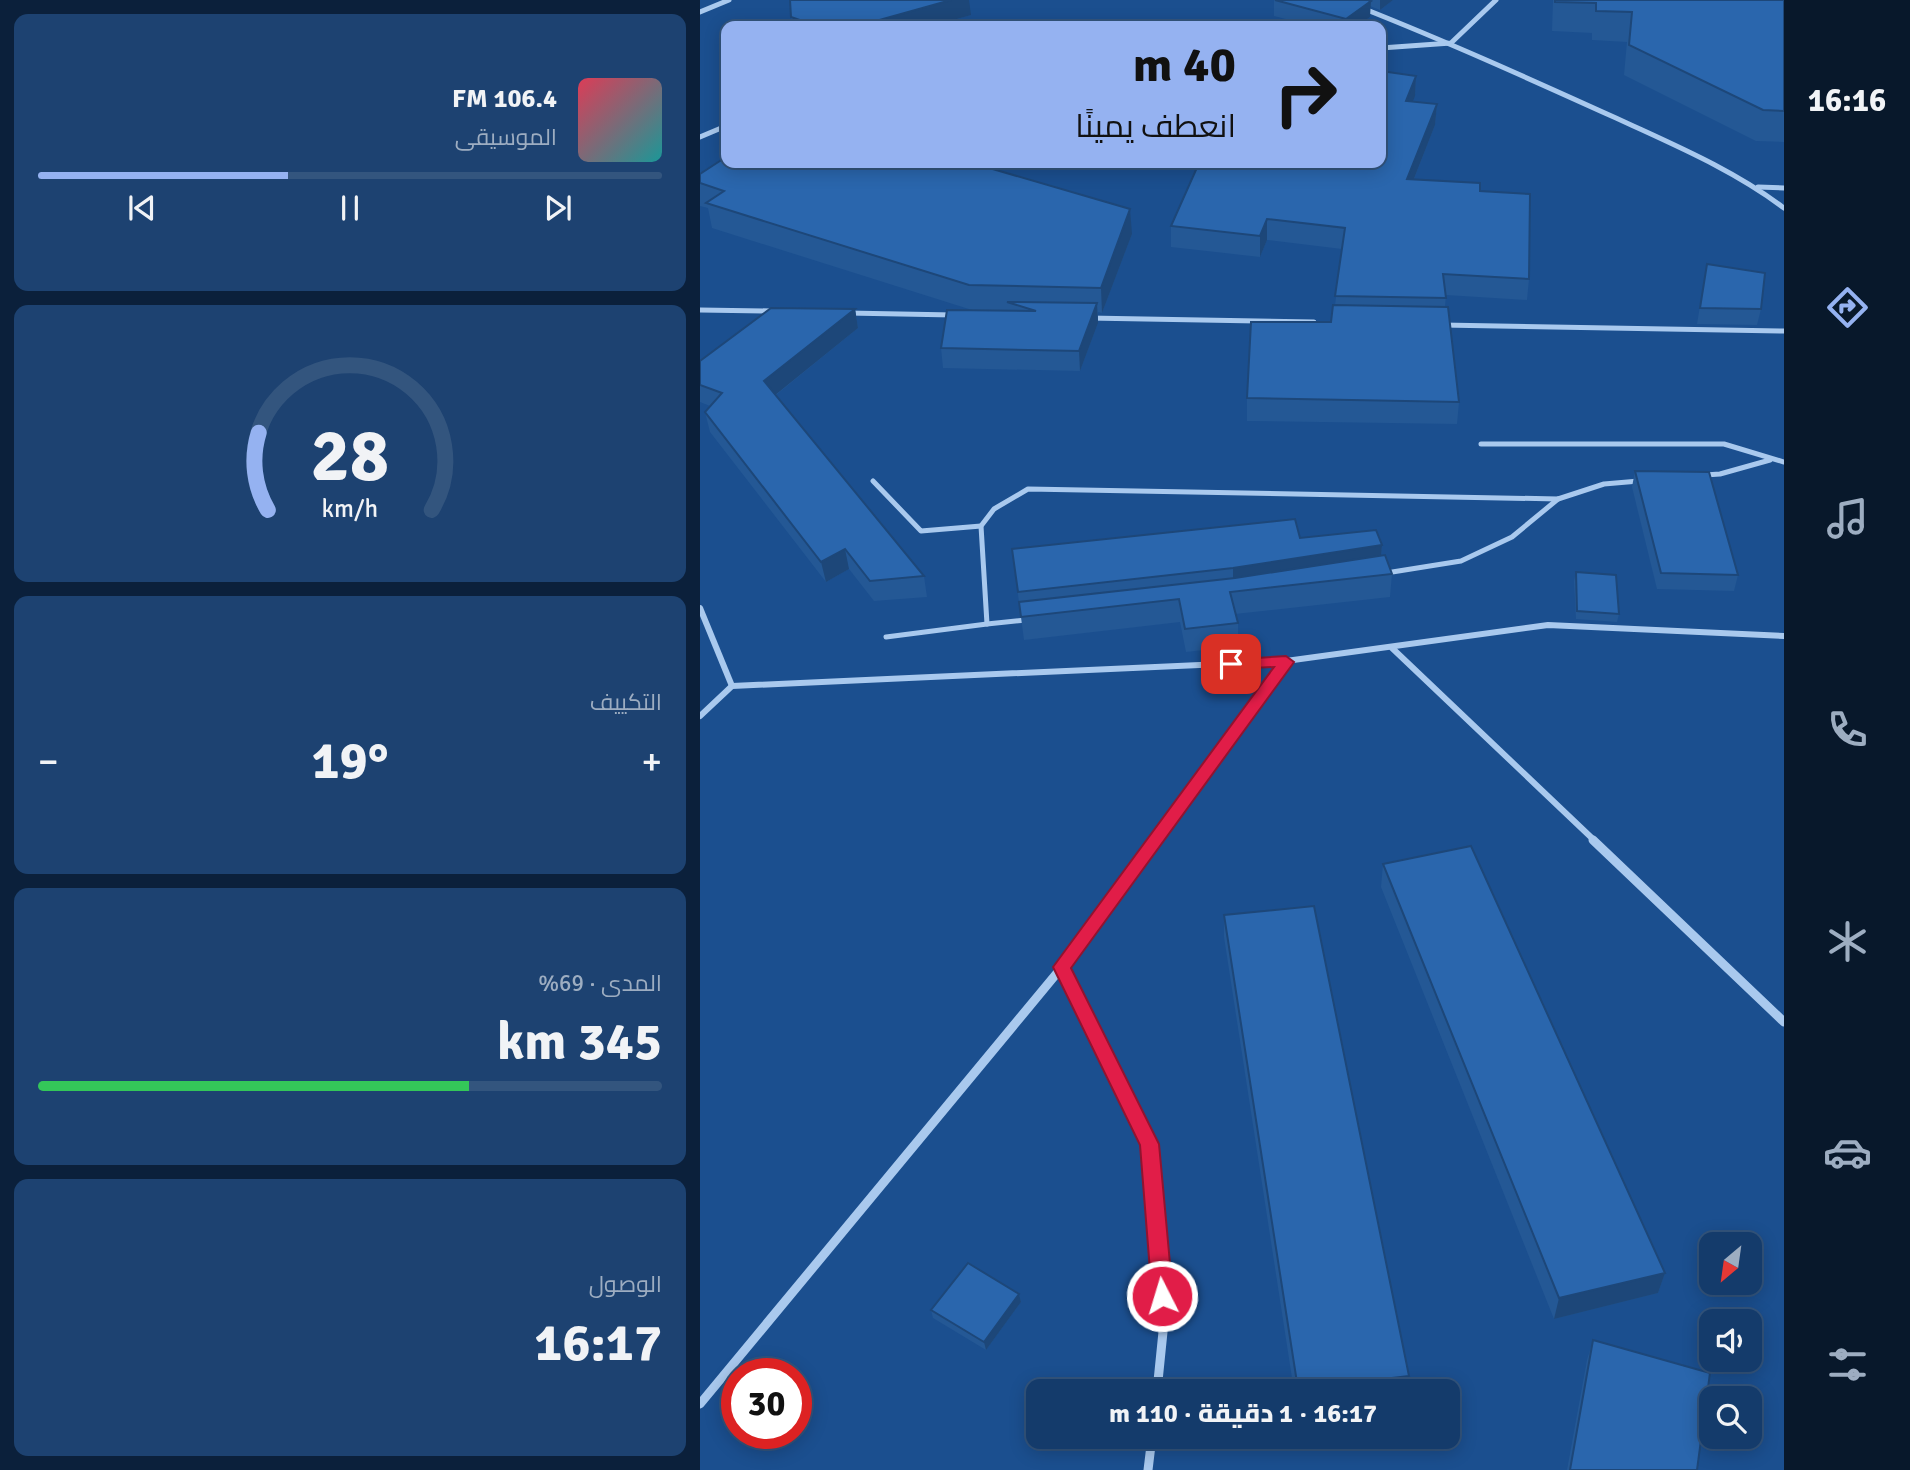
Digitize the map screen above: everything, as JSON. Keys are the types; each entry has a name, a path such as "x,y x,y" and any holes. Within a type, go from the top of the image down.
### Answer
{"street":[{"path":"700,12 729,0"},
{"path":"1386,48 1451,43 1496,0"},
{"path":"1354,5 1451,43 1659,137 1758,187 1784,208"},
{"path":"700,137 721,128"},
{"path":"1758,187 1784,188"},
{"path":"700,310 783,312"},
{"path":"839,313 964,315"},
{"path":"1075,317 1325,322"},
{"path":"1437,325 1784,331"},
{"path":"700,608 732,686"},
{"path":"700,716 732,686 1286,662 1548,625 1784,636"},
{"path":"1392,648 1784,1022"},
{"path":"700,1404 1062,967 1286,662"},
{"path":"1062,967 1149,1144 1164,1322 1158,1379"},
{"path":"1149,1470 1151,1449"}],"lane":[{"path":"1481,444 1724,444 1770,460 1784,462"},
{"path":"1694,476 1720,474 1770,460"},
{"path":"873,481 921,531 981,526"},
{"path":"987,624 981,526 994,509 1028,489 1558,499 1604,484 1643,481"},
{"path":"1381,573 1461,561 1513,537 1558,499"},
{"path":"886,638 1028,620"}],"building":[{"path":"790,0 951,0 876,21 803,21 791,17"},
{"path":"1275,0 1368,0 1371,1 1346,19"},
{"path":"1555,0 1784,0 1784,111 1763,110 1629,45 1632,12 1596,11 1596,3"},
{"path":"1386,72 1416,76 1406,101 1437,104 1407,179 1480,183 1480,191 1530,194 1529,279 1443,274 1446,298 1335,296 1345,228 1267,219 1260,236 1171,226 1197,168 1386,168"},
{"path":"721,160 721,168 989,168 1130,209 1101,288 969,285 706,203 724,191 700,183 700,174"},
{"path":"1707,264 1765,273 1761,309 1700,308"},
{"path":"1007,302 1097,303 1079,351 941,348 947,310 1036,311"},
{"path":"1333,305 1448,307 1459,402 1247,398 1251,322 1331,322"},
{"path":"771,308 855,309 764,381 924,576 870,581 845,549 821,562 705,412 722,393 700,385 700,361"},
{"path":"1635,471 1709,472 1738,575 1661,573"},
{"path":"1295,519 1300,538 1376,530 1382,545 1233,568 1018,592 1012,549"},
{"path":"1385,555 1392,574 1230,592 1238,623 1185,629 1179,599 1021,617 1019,602 1235,578"},
{"path":"1576,572 1616,575 1619,614 1577,611"},
{"path":"1471,846 1665,1273 1559,1298 1383,864"},
{"path":"1314,906 1409,1376 1383,1379 1296,1379 1224,915"},
{"path":"968,1263 1019,1294 984,1342 931,1310"},
{"path":"1593,1340 1710,1373 1708,1386 1699,1386 1700,1449 1697,1470 1570,1470"}],"route":[{"path":"1162,1296 1149,1144 1062,967 1286,662 1231,664"}]}
